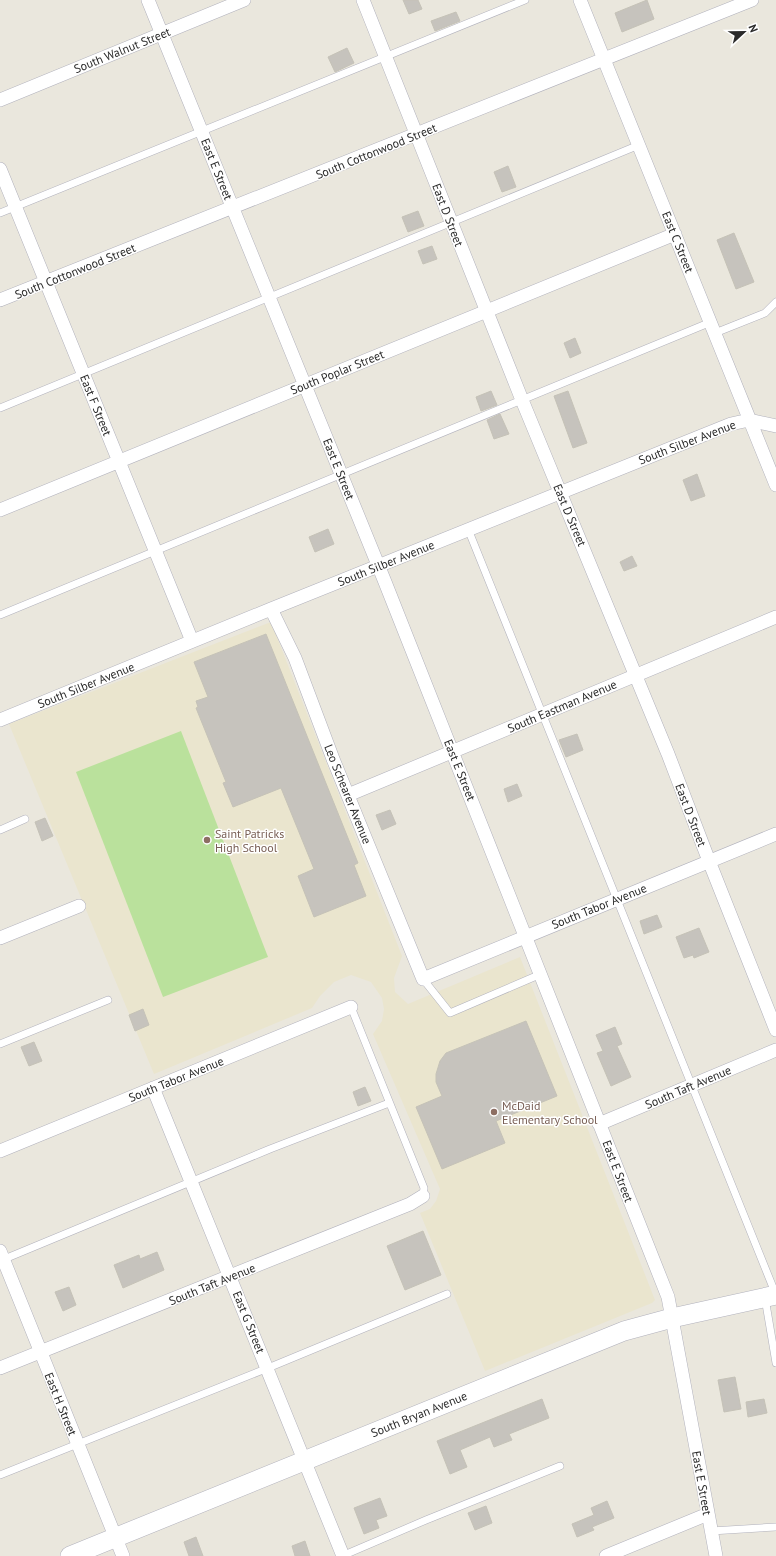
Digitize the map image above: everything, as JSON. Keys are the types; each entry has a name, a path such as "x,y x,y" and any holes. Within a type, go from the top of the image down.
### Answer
{"main road":[{"name":"South Bryan Avenue","path":"70,1556 624,1331 672,1318 772,1296"}],"street":[{"name":"East E Street","path":"148,0 453,752 668,1297 716,1556"},
{"name":"South Walnut Street","path":"0,100 244,0"},
{"name":"East D Street","path":"363,0 522,400 668,754 776,1030"},
{"name":"East C Street","path":"580,0 776,485"},
{"name":"South Cottonwood Street","path":"0,300 752,0"},
{"name":"East F Street","path":"0,169 192,641"},
{"name":"South Poplar Street","path":"0,510 119,460 675,234"},
{"name":"South Silber Avenue","path":"0,720 468,529 731,424 749,420 776,426"},
{"name":"Leo Schearer Avenue","path":"271,609 295,658 333,759 423,979"},
{"name":"South Eastman Avenue","path":"348,796 776,617"},
{"name":"South Tabor Avenue","path":"423,979 776,834"},
{"path":"0,938 79,906"},
{"name":"South Tabor Avenue","path":"0,1151 351,1007"},
{"name":"South Taft Avenue","path":"600,1124 776,1050"},
{"name":"East G Street","path":"153,1088 268,1368 342,1556"},
{"name":"South Taft Avenue","path":"0,1368 410,1204 423,1196"},
{"name":"East H Street","path":"1,1257 123,1556"},
{"path":"606,1556 708,1514"}],"lane":[{"path":"0,213 525,0"},
{"path":"0,408 639,146"},
{"path":"0,614 522,400 713,328 765,313 776,302"},
{"path":"468,529 692,1085 772,1296 776,1363"},
{"path":"0,830 25,819"},
{"path":"423,979 450,1013 541,974"},
{"path":"0,1044 108,1000"},
{"path":"351,1007 424,1188 423,1196"},
{"path":"1,1257 389,1103"},
{"path":"0,1475 268,1368 447,1294"},
{"path":"342,1556 426,1520 560,1466"},
{"path":"711,1531 776,1527"}],"shaded area":[{"name":"Saint Patricks High School","path":"271,622 402,956 394,978 395,992 408,1004 520,957 655,1300 652,1303 485,1371 420,1213 430,1209 436,1201 440,1189 373,1034 382,1021 384,1009 382,998 371,982 351,975 334,982 320,996 312,1008 154,1074 9,724"}],"green space":[{"path":"181,731 268,957 163,997 76,772"}],"building":[{"path":"403,0 418,0 422,9 409,14"},
{"path":"647,0 654,19 622,32 615,13"},
{"path":"456,12 460,21 435,31 431,21"},
{"path":"347,48 354,63 335,72 328,57"},
{"path":"508,166 516,187 502,192 494,172"},
{"path":"418,211 424,226 408,232 402,217"},
{"path":"734,233 754,282 736,289 717,240"},
{"path":"432,246 437,259 423,264 418,251"},
{"path":"575,338 581,353 570,358 564,343"},
{"path":"491,391 497,405 481,411 476,397"},
{"path":"568,391 587,443 573,448 554,396"},
{"path":"500,414 509,434 494,439 487,420"},
{"path":"697,474 705,496 691,501 683,480"},
{"path":"328,529 334,544 315,552 309,537"},
{"path":"632,556 637,566 624,571 620,562"},
{"path":"266,634 358,863 354,865 366,896 314,917 298,876 314,869 281,788 233,807 223,783 226,782 196,708 198,707 196,701 208,697 194,662"},
{"path":"577,734 583,750 566,757 559,740"},
{"path":"517,784 522,796 508,802 504,789"},
{"path":"390,810 396,824 382,830 376,815"},
{"path":"45,818 53,836 42,841 35,822"},
{"path":"657,915 662,927 644,934 640,921"},
{"path":"699,928 709,952 694,958 693,955 684,958 676,937"},
{"path":"143,1009 149,1025 135,1031 129,1015"},
{"path":"526,1021 557,1096 496,1121 505,1143 442,1169 416,1107 442,1096 436,1082 436,1074 440,1061 446,1053"},
{"path":"615,1027 622,1044 617,1046 631,1077 611,1086 597,1053 603,1051 596,1035"},
{"path":"34,1042 42,1061 29,1066 21,1047"},
{"path":"365,1087 371,1101 358,1106 353,1092"},
{"path":"423,1231 441,1275 405,1290 387,1246"},
{"path":"157,1252 164,1270 123,1288 114,1265 139,1255 140,1259"},
{"path":"69,1287 76,1305 63,1311 55,1292"},
{"path":"735,1377 741,1409 724,1412 718,1380"},
{"path":"542,1399 549,1418 509,1434 512,1440 494,1447 490,1437 460,1450 467,1467 450,1474 437,1441"},
{"path":"764,1399 767,1413 748,1417 746,1402"},
{"path":"380,1498 387,1516 376,1520 379,1528 364,1534 354,1508"},
{"path":"607,1501 614,1518 592,1527 594,1530 577,1537 572,1524 594,1515 591,1508"},
{"path":"486,1506 492,1523 475,1530 468,1513"},
{"path":"196,1537 203,1556 189,1556 184,1542"},
{"path":"305,1541 310,1556 295,1556 292,1546"}],"place":[{"name":"Saint Patricks High School","path":"207,840"},
{"name":"McDaid Elementary School","path":"494,1112"}]}
